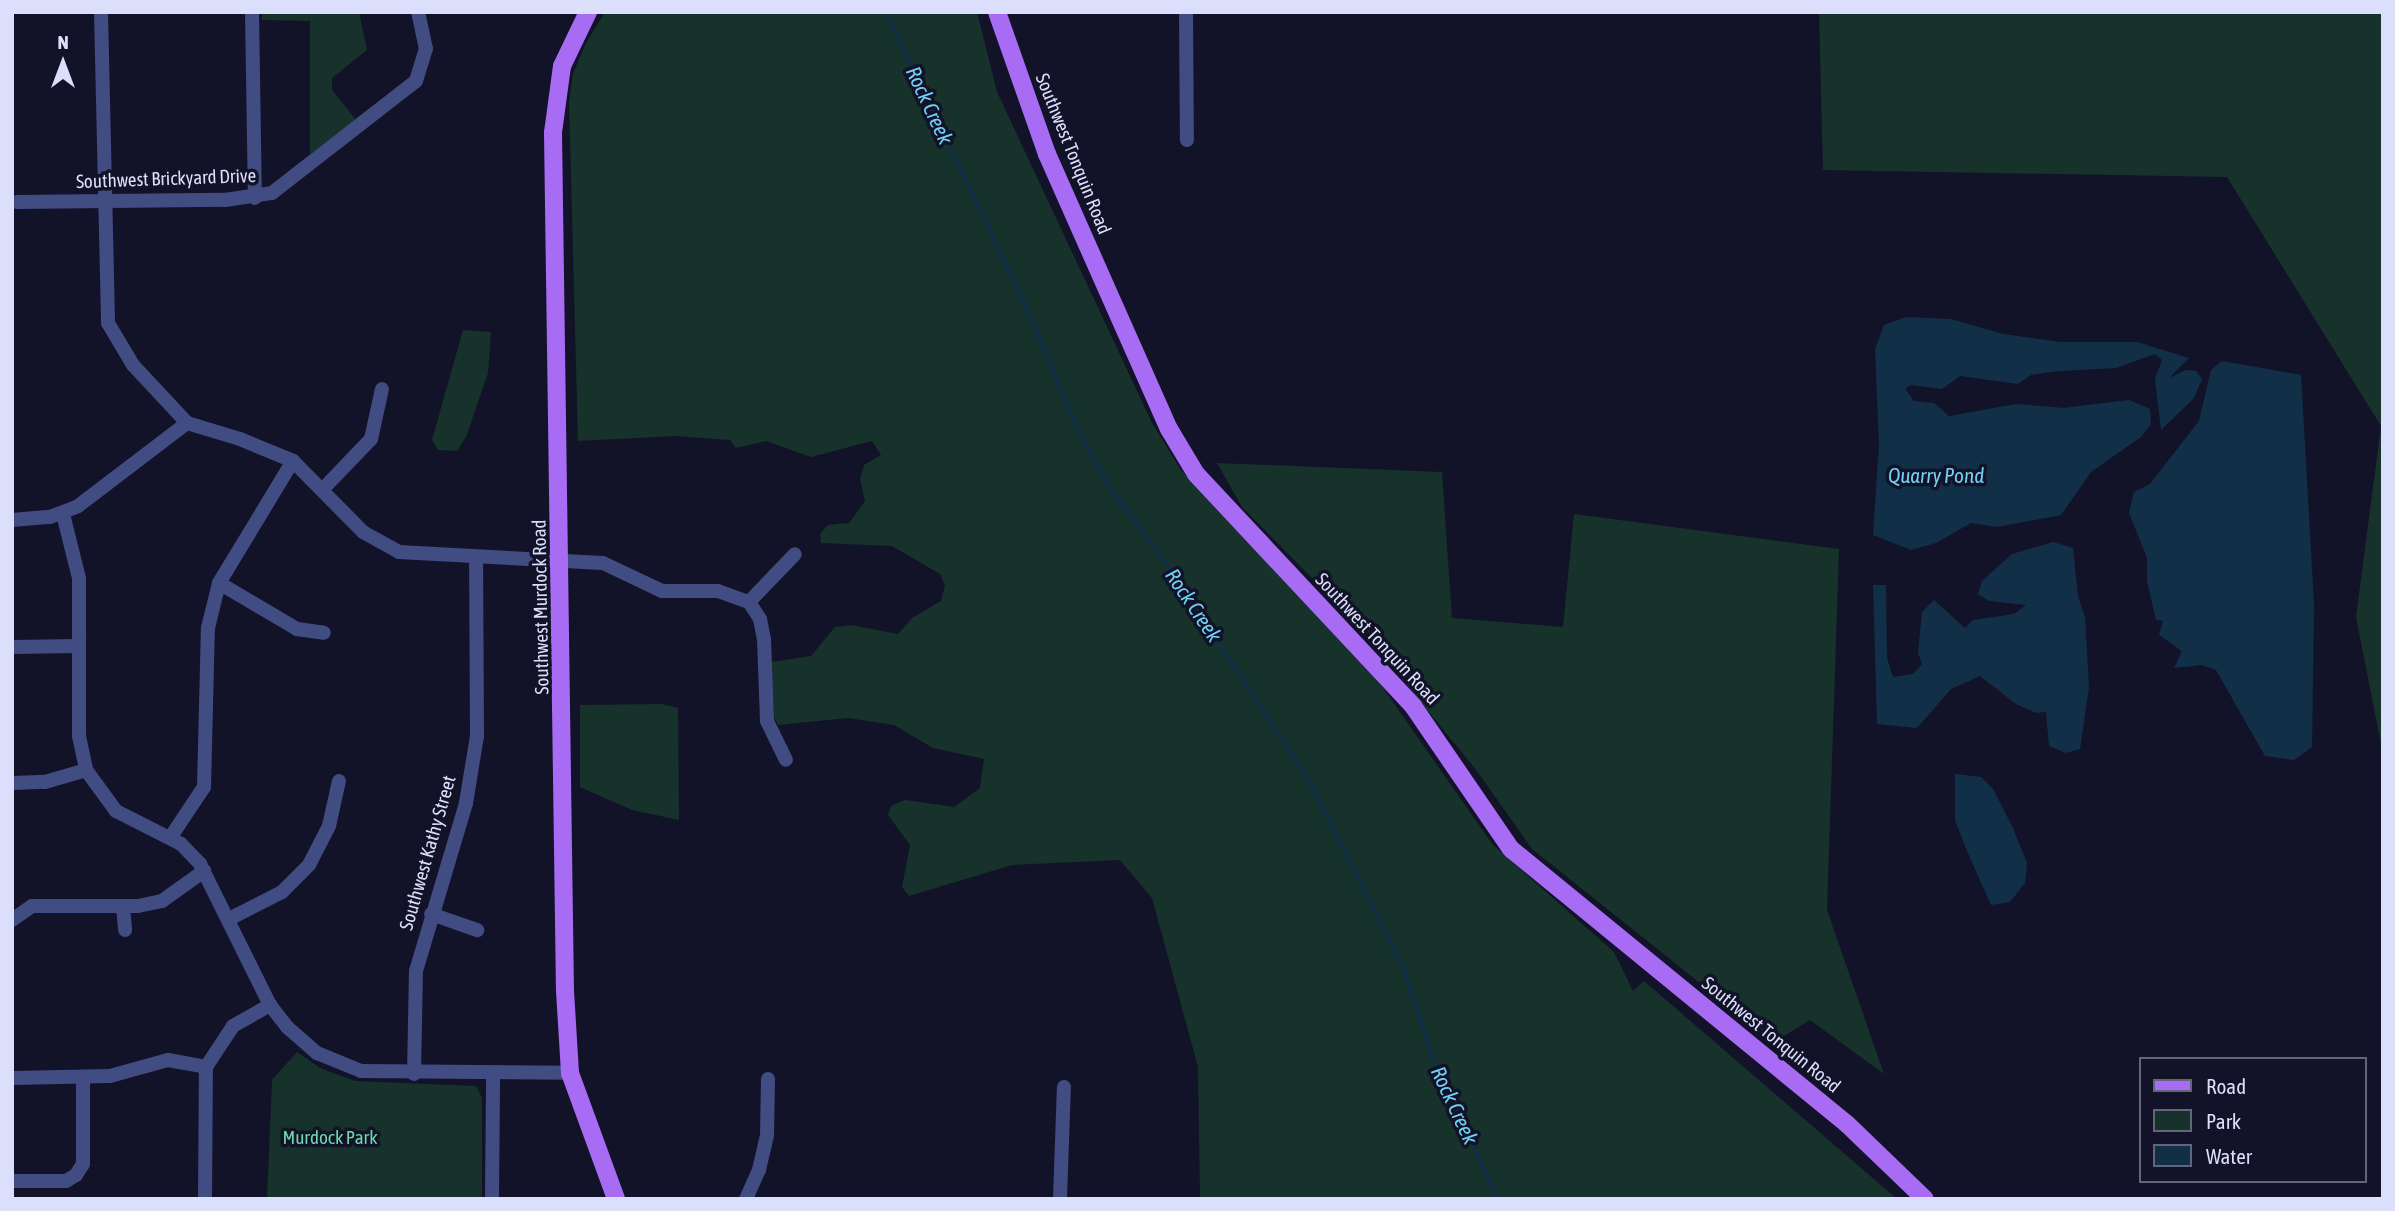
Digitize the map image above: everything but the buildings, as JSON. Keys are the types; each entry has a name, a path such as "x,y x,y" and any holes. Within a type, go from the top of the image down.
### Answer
{"main road":[{"name":"Southwest Tonquin Road","path":"997,12 1047,154 1170,429 1196,474 1407,699 1511,849 1847,1124 1925,1199"},
{"name":"Southwest Murdock Road","path":"583,14 562,66 554,121 569,1073 616,1199"}],"street":[{"path":"101,12 102,201 108,323 133,365 187,423 272,449 293,461 381,545 411,554 603,563 662,591 718,591 749,602 761,619 767,721 786,760"},
{"path":"252,12 255,198"},
{"name":"Southwest Brickyard Drive","path":"17,202 255,198 281,188 416,81 426,49 418,12"},
{"path":"1186,12 1187,140"},
{"path":"324,488 371,439 382,389"},
{"path":"12,520 63,514 187,423"},
{"path":"170,838 204,787 208,628 219,583 293,461"},
{"path":"63,514 79,578 79,736 86,770 116,811 188,850 204,871 270,1004 298,1038 328,1060 362,1071 414,1074 569,1073"},
{"path":"749,602 795,554"},
{"name":"Southwest Kathy Street","path":"414,1074 416,971 466,803 477,736 476,559"},
{"path":"219,583 297,629 324,633"},
{"path":"12,647 79,646"},
{"path":"12,783 46,782 86,770"},
{"path":"229,919 282,892 309,864 329,826 339,781"},
{"path":"12,920 18,912 32,906 123,906 162,901 204,871"},
{"path":"123,906 125,930"},
{"path":"431,914 477,930"},
{"path":"205,1199 206,1067 233,1026 270,1004"},
{"path":"12,1078 83,1078 120,1074 168,1060 206,1067"},
{"path":"492,1199 493,1073"},
{"path":"12,1181 66,1181 76,1175 83,1164 83,1078"},
{"path":"746,1199 760,1170 767,1136 768,1079"},
{"path":"1060,1199 1064,1087"}],"green space":[{"path":"359,12 367,50 332,78 332,90 356,120 310,154 310,21 262,20 262,13"},
{"path":"605,12 977,12 997,92 1152,423 1181,470 1381,685 1493,845 1614,952 1633,991 1644,981 1897,1199 1200,1199 1198,1067 1152,898 1120,860 1012,865 909,896 902,887 910,845 888,815 891,806 905,800 954,807 980,788 984,759 933,748 894,725 848,718 778,725 774,717 771,662 811,656 835,627 851,625 898,634 912,618 941,601 945,586 940,574 892,546 821,543 820,534 828,525 849,523 865,501 860,479 864,465 881,455 872,441 811,457 766,441 736,448 730,440 675,436 578,441 569,102 573,74 585,45"},
{"path":"1819,12 2383,12 2381,744 2356,617 2381,426 2227,177 1823,170"},
{"path":"463,330 491,332 488,373 466,437 457,451 438,450 432,440"},
{"path":"1217,463 1442,472 1452,618 1563,627 1574,514 1839,549 1827,910 1884,1074 1810,1020 1774,1042 1532,849 1477,771 1358,625 1242,507"},
{"path":"662,704 678,708 679,820 632,810 580,787 580,705"},
{"name":"Murdock Park","path":"297,1052 320,1068 355,1081 476,1086 482,1098 482,1199 267,1199 272,1080"}],"water":[{"name":"Quarry Pond","path":"1906,317 1951,319 2003,334 2060,342 2137,342 2189,358 2169,378 2186,370 2196,371 2202,379 2194,398 2161,430 2155,379 2162,360 2155,354 2116,368 2031,375 2018,384 1960,376 1942,389 1910,385 1905,389 1914,401 1934,403 1949,416 2016,404 2063,408 2129,400 2150,409 2151,424 2141,437 2091,472 2061,515 1997,527 1971,523 1936,543 1911,550 1873,535 1879,444 1875,349 1884,325"},
{"path":"2222,361 2301,375 2314,604 2312,747 2294,760 2265,756 2216,670 2202,665 2174,668 2182,651 2159,635 2163,621 2156,620 2147,581 2147,558 2129,513 2134,492 2150,484 2199,421 2211,370"},
{"path":"2053,542 2073,548 2078,596 2085,617 2089,687 2080,749 2066,753 2049,746 2046,712 2036,713 2016,704 1980,676 1951,689 1917,728 1877,724 1873,585 1886,585 1887,658 1893,677 1913,674 1922,664 1918,653 1922,612 1934,600 1965,628 1973,620 2014,614 2026,605 1989,601 1978,594 1982,581 2012,554"},
{"path":"1955,774 1981,777 1993,789 2013,828 2027,863 2025,883 2010,902 1991,905 1967,851 1955,820"}],"waterway":[{"name":"Rock Creek","path":"886,12 1027,308 1080,433 1109,486 1179,580 1309,780 1404,968 1434,1059 1498,1199"}]}
